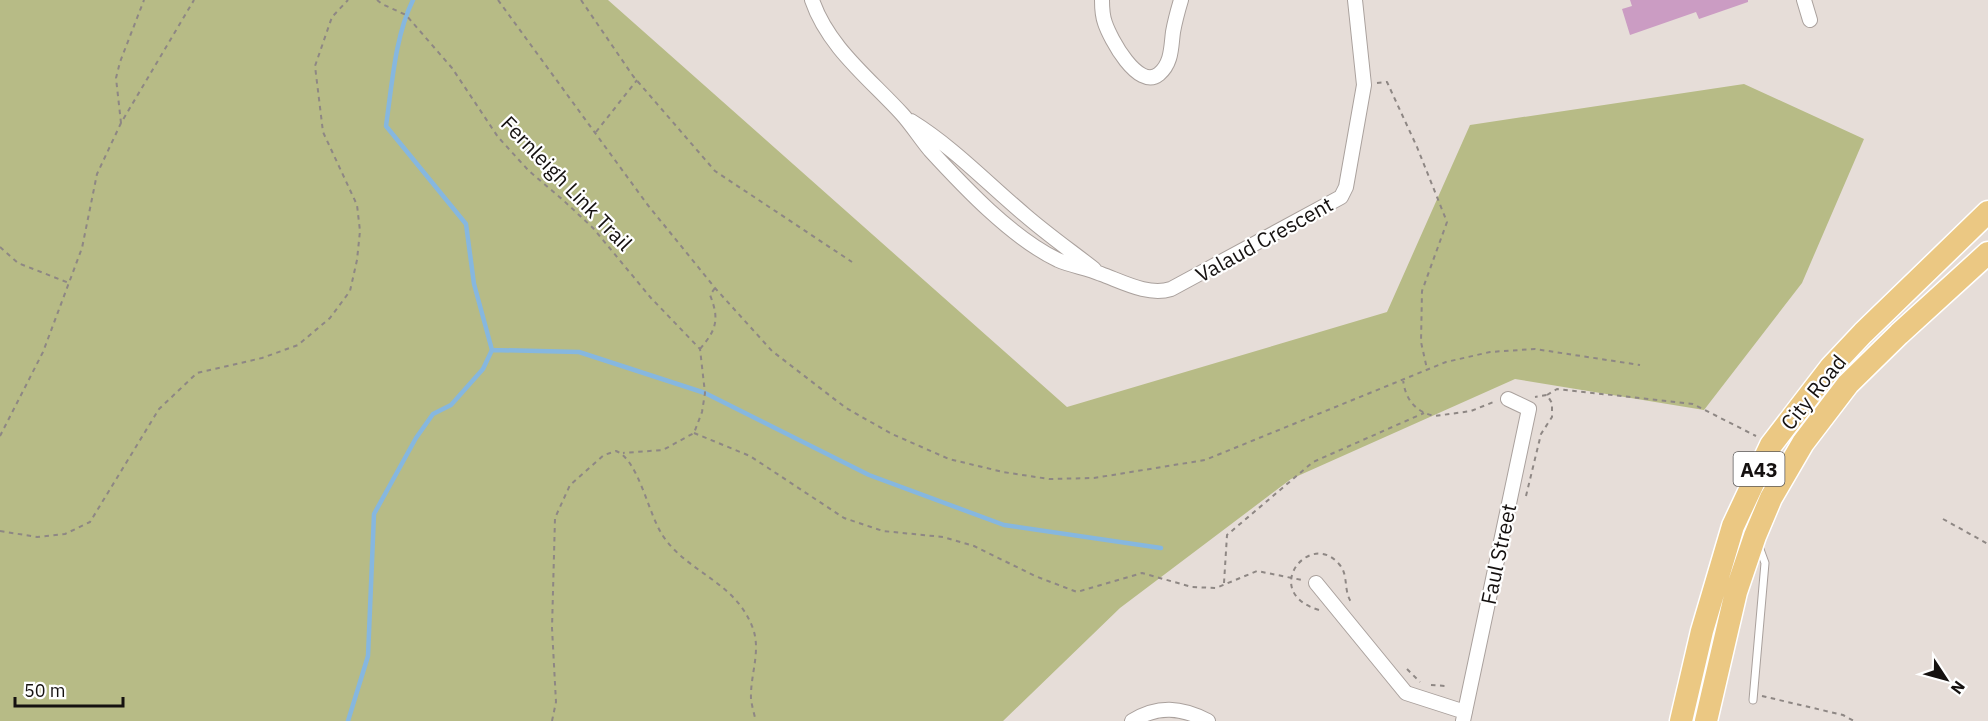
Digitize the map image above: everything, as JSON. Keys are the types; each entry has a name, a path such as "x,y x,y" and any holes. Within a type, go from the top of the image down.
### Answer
{"highway":[{"name":"City Road","path":"1681,721 1702,631 1733,526 1771,445 1831,367 1988,212"},
{"name":"City Road","path":"1706,721 1736,592 1755,537 1771,498 1803,443 1848,384 1988,253"}],"street":[{"name":"Valaud Crescent","path":"812,0 826,30 839,49 904,116 929,149 988,209 1019,235 1056,259 1100,273 1125,284 1158,292 1171,289 1341,197 1346,187 1364,85 1355,0"},
{"path":"1102,0 1102,14 1114,43 1132,68 1147,77 1154,77 1159,74 1170,57 1181,0"},
{"path":"1803,0 1809,20"},
{"name":"Valaud Crescent","path":"904,116 931,133 1026,216 1100,273"},
{"name":"Faul Street","path":"1464,717 1529,409 1508,399"},
{"path":"1316,583 1406,693 1464,717"},
{"path":"1132,721 1147,712 1170,710 1193,713 1208,721"}],"lane":[{"path":"1754,697 1766,563 1755,537"}],"path":[{"path":"121,123 116,78 144,0"},
{"path":"0,436 43,352 82,248 97,174 121,123 194,0"},
{"path":"0,531 37,537 65,534 90,522 159,409 197,373 262,358 298,345 330,318 350,291 357,260 360,231 357,204 323,132 315,66 332,17 348,0"},
{"name":"Fernleigh Link Trail","path":"377,0 406,15 452,68 498,137 529,171 593,228 651,298 700,349"},
{"path":"498,0 647,204 716,288 772,351 846,408 892,434 949,459 1003,472 1049,479 1094,478 1205,460 1427,369 1446,362 1490,352 1535,349 1640,365"},
{"path":"581,0 637,81 715,171 852,262"},
{"path":"595,133 637,81"},
{"path":"1364,85 1387,82 1418,147 1447,222 1422,291 1420,342 1427,369"},
{"path":"0,247 18,263 69,283"},
{"path":"552,721 556,702 552,628 555,518 570,484 604,455 616,451 623,453 663,450 694,433 702,412 705,393 700,349 712,334 716,311 710,295 716,288"},
{"path":"1403,379 1407,396 1414,406 1424,413 1435,416 1471,411 1508,399"},
{"path":"1547,395 1557,389 1693,404 1771,445"},
{"path":"1224,585 1227,535 1313,462 1424,413"},
{"path":"694,433 750,456 844,518 883,531 943,537 974,546 1035,576 1077,592 1142,573 1192,587 1216,588 1257,571 1316,583"},
{"path":"623,453 635,468 653,518 665,538 694,567 724,588 744,610 753,629 756,655 751,698 756,721"},
{"path":"1943,519 1988,544"},
{"path":"1291,578 1294,568 1305,557 1322,554 1330,556 1344,569 1347,595 1356,608"},
{"path":"1404,667 1421,682"},
{"path":"1429,685 1446,686"},
{"path":"1754,697 1843,715 1854,721"}],"green space":[{"path":"0,0 608,0 1067,407 1387,312 1470,125 1744,84 1864,139 1802,283 1704,410 1515,379 1291,479 1120,608 1003,721 0,721"}],"building":[{"path":"1630,0 1748,0 1748,2 1699,19 1696,12 1630,35 1622,9 1632,6"}],"waterway":[{"path":"348,721 368,656 374,514 416,438 433,414 451,405 483,369 492,350 474,284 466,224 386,126 398,45 413,0"},
{"path":"492,350 579,352 705,393 869,475 1004,525 1161,548"}]}
